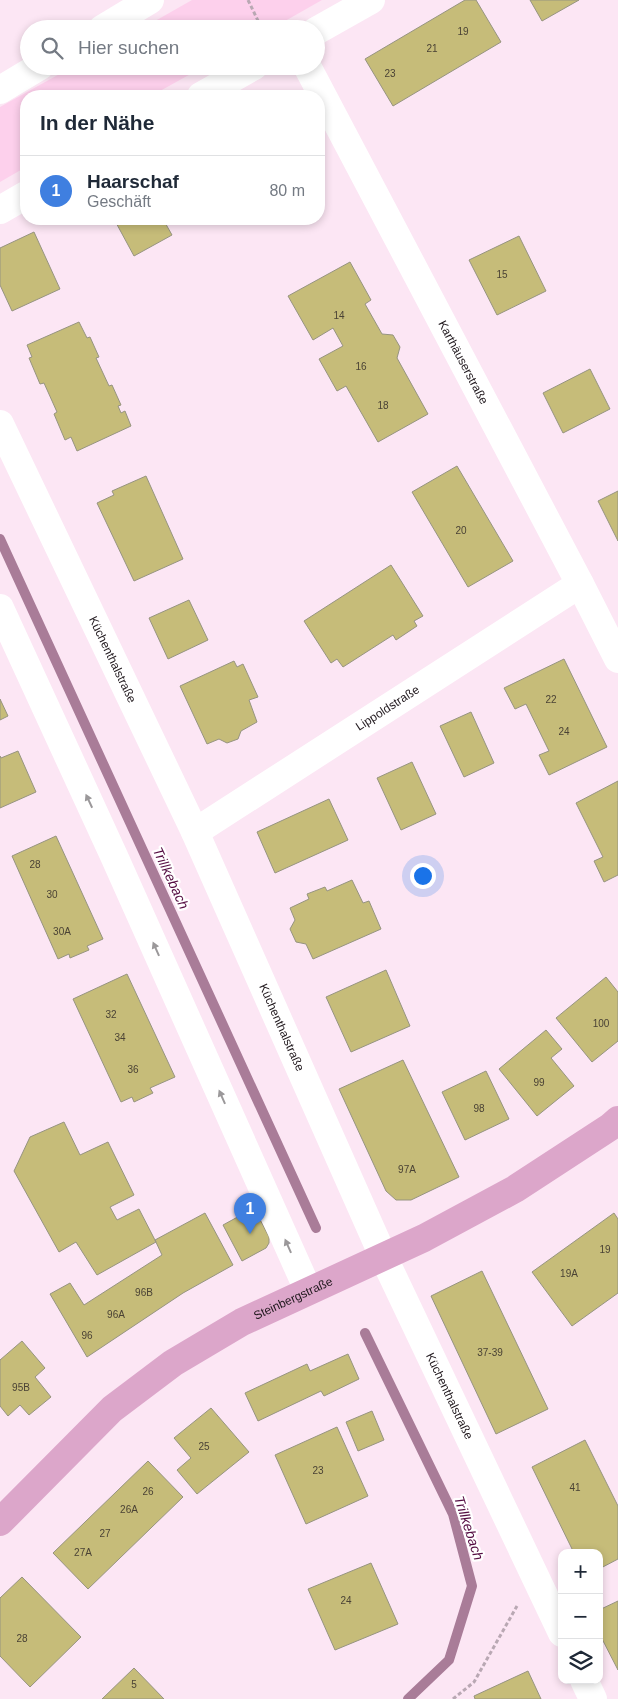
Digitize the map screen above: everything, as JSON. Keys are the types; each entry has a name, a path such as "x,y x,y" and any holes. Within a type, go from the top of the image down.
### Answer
{"main road":[{"name":"Steinbergstraße","path":"0,1522 112,1409 173,1363 242,1322 424,1238 515,1189 610,1128 618,1120"}],"street":[{"path":"117,20 150,0"},
{"path":"325,26 371,0"},
{"path":"0,90 25,75"},
{"path":"212,90 238,75"},
{"name":"Karthäuserstraße","path":"312,75 320,90"},
{"name":"Karthäuserstraße","path":"325,100 618,659"},
{"path":"0,210 20,199"},
{"name":"Küchenthalstraße","path":"0,424 195,832 383,1256 558,1625"},
{"name":"Lippoldstraße","path":"195,832 580,584"},
{"path":"0,608 118,865 308,1290"},
{"path":"586,1684 593,1699"}],"path":[{"path":"248,0 258,20"},
{"path":"453,1699 474,1682 534,1575"}],"shaded area":[{"path":"192,0 322,0 287,20 157,20"},
{"path":"58,75 189,75 162,90 31,90"},
{"path":"20,96 20,170 0,182 0,107"}],"building":[{"path":"465,0 476,0 501,42 393,106 365,59"},
{"path":"530,0 579,0 542,21"},
{"path":"117,225 166,225 172,235 134,256"},
{"path":"34,232 60,289 12,311 0,285 0,248"},
{"path":"519,236 546,291 497,315 469,260"},
{"path":"350,262 371,300 365,304 382,334 393,335 400,347 397,358 428,414 378,442 346,386 337,391 319,359 343,346 333,328 313,340 288,296"},
{"path":"79,322 87,338 90,337 99,357 96,358 109,386 112,385 121,405 118,406 121,413 125,411 131,426 77,451 71,437 65,440 54,414 57,412 44,383 40,384 29,358 32,357 27,345"},
{"path":"590,369 610,409 563,433 543,393"},
{"path":"457,466 513,561 468,587 412,492"},
{"path":"146,476 183,559 134,581 97,503 114,495 112,491"},
{"path":"618,491 618,541 598,501"},
{"path":"391,565 423,616 414,621 417,626 396,640 393,635 343,667 337,659 331,663 304,621"},
{"path":"189,600 208,640 168,659 149,618"},
{"path":"564,659 607,747 549,775 539,755 549,751 526,704 515,709 504,688"},
{"path":"234,661 237,667 243,664 258,697 249,700 257,722 241,731 238,739 227,743 219,739 207,744 180,686"},
{"path":"0,699 8,716 0,720"},
{"path":"471,712 494,763 464,777 440,726"},
{"path":"18,751 36,792 0,808 0,756 1,758"},
{"path":"412,762 436,814 401,830 377,778"},
{"path":"618,781 618,875 604,882 594,861 603,857 576,803"},
{"path":"329,799 348,840 275,873 257,832"},
{"path":"56,836 103,939 87,946 89,950 70,958 69,954 58,959 12,856"},
{"path":"352,880 363,903 369,901 381,929 313,959 306,944 296,942 290,929 295,920 290,908 309,899 307,894 325,887 327,891"},
{"path":"386,970 410,1026 351,1052 326,997"},
{"path":"127,974 175,1077 150,1088 153,1093 134,1102 132,1097 121,1102 73,999"},
{"path":"606,977 618,992 618,1041 592,1062 556,1018"},
{"path":"546,1030 562,1049 551,1058 574,1086 537,1116 499,1069"},
{"path":"403,1060 459,1177 411,1200 396,1200 386,1191 339,1089"},
{"path":"486,1071 509,1119 465,1140 442,1092"},
{"path":"64,1122 80,1155 108,1142 134,1195 110,1207 117,1220 139,1209 156,1242 97,1275 76,1242 59,1252 14,1171 30,1137"},
{"path":"254,1208 269,1237 269,1243 266,1248 242,1261 223,1225"},
{"path":"205,1213 233,1265 183,1293 87,1357 50,1294 70,1283 84,1305 162,1255 155,1240"},
{"path":"614,1213 618,1219 618,1293 572,1326 532,1272"},
{"path":"482,1271 548,1409 496,1434 431,1296"},
{"path":"22,1341 45,1368 35,1377 51,1397 29,1415 20,1405 8,1416 0,1406 0,1360"},
{"path":"348,1354 359,1379 324,1396 321,1391 258,1421 245,1393 307,1364 310,1371"},
{"path":"211,1408 249,1452 197,1494 177,1470 191,1458 174,1438"},
{"path":"372,1411 384,1440 358,1451 346,1422"},
{"path":"337,1427 368,1496 306,1524 275,1455"},
{"path":"585,1440 618,1506 618,1559 603,1567 603,1549 572,1549 532,1467"},
{"path":"148,1461 183,1497 88,1589 53,1553"},
{"path":"371,1563 398,1624 335,1650 308,1589"},
{"path":"22,1577 81,1637 30,1687 0,1656 0,1598"},
{"path":"618,1601 618,1670 603,1641 603,1608"},
{"path":"134,1668 164,1699 102,1699"},
{"path":"528,1671 541,1699 475,1699 474,1696"}],"waterway":[{"name":"Trillkebach","path":"0,539 316,1228"},
{"name":"Trillkebach","path":"365,1333 453,1514 472,1586 449,1660 408,1699"}],"place":[{"name":"Haarschaf","path":"250,1234"}]}
